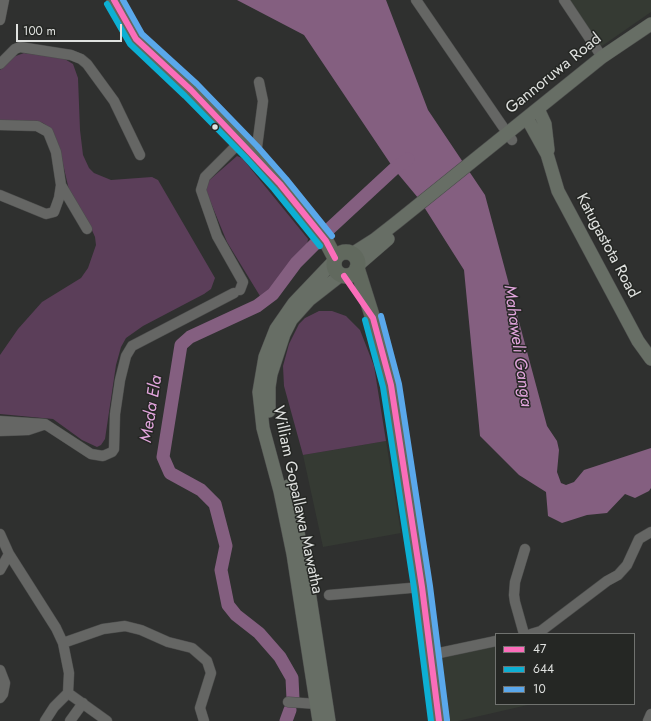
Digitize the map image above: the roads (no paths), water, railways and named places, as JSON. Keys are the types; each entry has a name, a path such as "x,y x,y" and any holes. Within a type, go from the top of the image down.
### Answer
{"highway":[{"path":"114,0 136,39 191,90 246,147 280,184 326,241 347,260 373,318 391,385 422,587 439,721"},
{"path":"342,275 352,274 347,260"},
{"path":"342,275 373,318"}],"main road":[{"name":"Gannoruwa Road","path":"347,260 400,225 483,157 510,137 602,57 651,24"},
{"name":"Gannoruwa Road","path":"540,112 620,54 651,34"},
{"name":"Katugastota Road","path":"540,112 550,166"},
{"name":"Katugastota Road","path":"529,121 544,148 558,191 638,341 651,359"},
{"name":"William Gopallawa Mawatha","path":"319,721 293,554 280,491 263,428 259,392 265,357 276,329 294,303 347,260"},
{"name":"William Gopallawa Mawatha","path":"329,721 303,558 293,506 271,422 268,399 271,374 278,349 291,320 309,300 342,275"}],"street":[{"path":"0,20 4,0"},
{"path":"416,0 510,137"},
{"path":"564,0 602,57"},
{"path":"0,64 20,47 71,55 81,59 87,64 114,101 140,155"},
{"path":"0,421 45,424 91,454 102,456 112,452 114,449 115,414 120,380 126,356 132,346 237,292 242,282 217,236 201,190 205,177 246,147 257,147 263,101 260,82"},
{"path":"0,125 37,126 48,132 56,152 61,184 59,198 54,212 46,214 0,195"},
{"path":"61,184 87,229"},
{"path":"0,431 28,430 45,424"},
{"path":"534,633 541,631 607,581 618,576 627,565 639,539 651,532"},
{"path":"0,534 9,554 56,628 63,643 69,673 68,693 54,707 45,721"},
{"path":"524,633 514,602 514,595 515,582 525,549"},
{"path":"0,570 9,554"},
{"path":"329,595 422,587"},
{"path":"63,643 103,628 125,626 141,630 168,642 192,648 207,661 211,673 200,708 204,721"},
{"path":"430,655 495,641"},
{"path":"0,670 5,682 3,694 0,698"},
{"path":"68,693 107,721"},
{"path":"288,702 317,704"},
{"path":"70,721 83,703"},
{"path":"648,721 651,714"}],"water":[{"name":"Mahaweli Ganga","path":"237,0 386,0 428,110 485,195 547,426 557,441 559,450 557,472 561,483 566,485 574,482 584,470 651,448 651,488 649,491 635,498 625,494 607,513 587,515 562,523 548,516 546,492 519,475 480,436 464,270 419,199 394,169 304,35"}],"waterway":[{"name":"Meda Ela","path":"327,231 394,169 408,159"},
{"name":"Meda Ela","path":"293,699 292,678 280,657 259,633 236,615 228,605 221,570 226,546 215,504 201,490 170,473 163,457 181,345 190,337 257,306 273,294 296,263 318,241"},
{"name":"Meda Ela","path":"286,721 290,710"}]}
